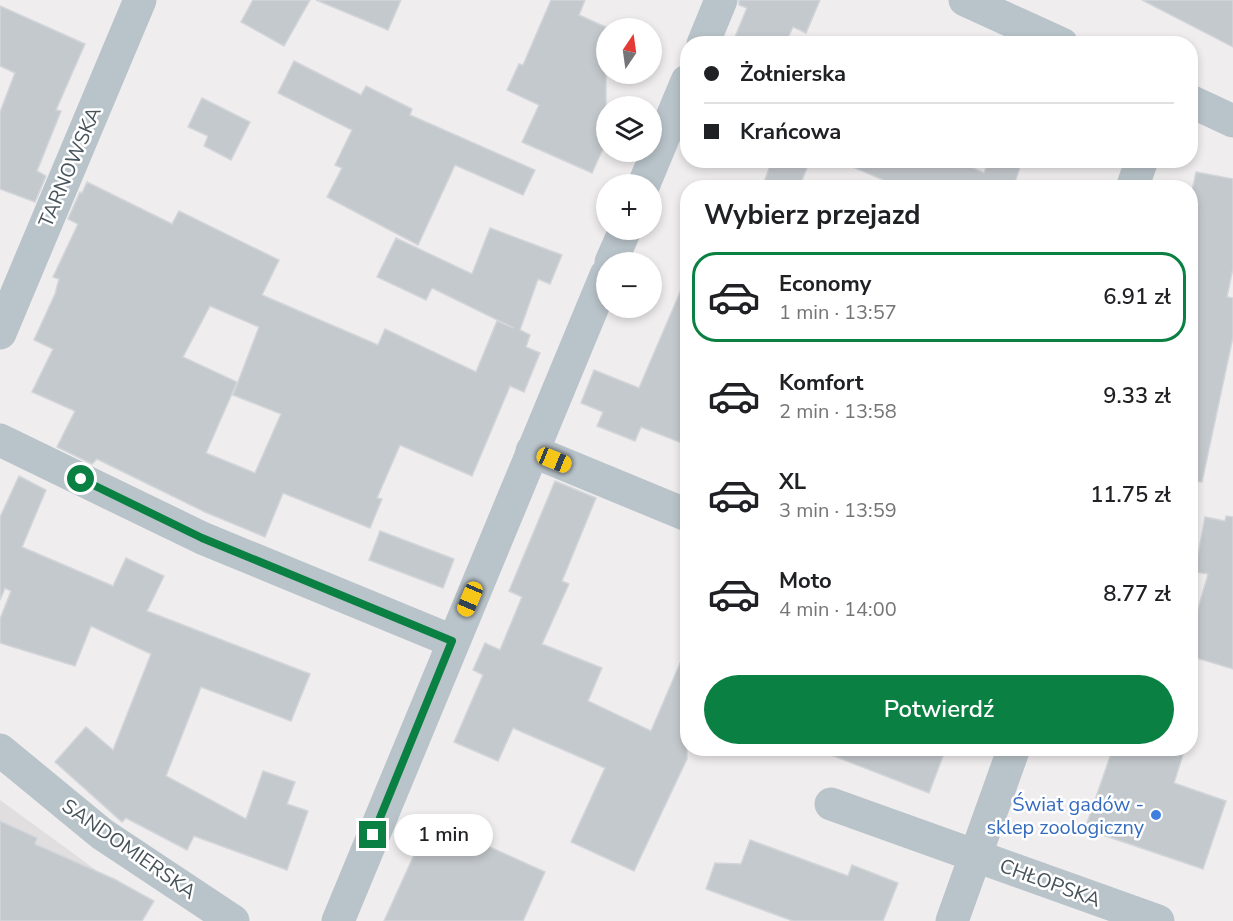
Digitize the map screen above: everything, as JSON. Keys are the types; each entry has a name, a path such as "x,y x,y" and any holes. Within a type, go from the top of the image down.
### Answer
{"street":[{"name":"TARNOWSKA","path":"0,333 140,0"},
{"path":"706,36 721,0"},
{"path":"965,0 1044,36"},
{"path":"648,174 680,98"},
{"path":"1198,105 1233,121"},
{"path":"338,921 452,641 596,299"},
{"path":"0,440 202,538 452,641"},
{"path":"532,451 680,512"},
{"name":"SANDOMIERSKA","path":"0,750 102,834 233,921"},
{"path":"952,921 1011,756"},
{"name":"CHŁOPSKA","path":"831,804 1158,921"}],"shaded area":[{"path":"0,800 96,870 71,921 0,921"}],"building":[{"path":"253,0 310,0 284,46 241,22"},
{"path":"316,0 401,0 388,30"},
{"path":"551,0 585,0 579,15 596,23 596,84 606,84 606,96 596,96 597,162 592,173 522,142 539,105 507,90 519,64 523,65"},
{"path":"739,0 820,0 806,33 793,27 789,36 735,36 747,8 739,5"},
{"path":"1142,0 1233,0 1233,47"},
{"path":"0,6 85,44 56,110 61,111 37,171 46,176 35,202 0,189 0,112 15,73 0,66"},
{"path":"294,61 361,95 366,86 412,109 410,115 535,170 523,195 455,165 418,245 327,197 342,168 335,165 352,130 278,93"},
{"path":"202,98 250,122 231,160 204,146 208,136 188,127"},
{"path":"769,168 807,168 802,180 765,180"},
{"path":"855,168 973,168 984,173 986,168 1020,168 1016,180 883,180"},
{"path":"1196,172 1233,179 1233,268 1227,297 1233,298 1233,337 1202,482 1198,482 1198,180 1194,180"},
{"path":"87,182 172,224 179,211 279,260 262,295 378,345 385,329 476,372 497,321 514,328 432,288 426,300 377,277 396,238 472,274 490,228 562,255 550,284 538,279 520,330 530,335 526,347 540,353 524,392 510,386 472,476 400,445 377,498 382,499 370,528 283,493 265,537 205,512 97,459 92,464 57,447 75,411 32,392 53,349 34,340 55,294 59,279 53,277 78,224 68,219 80,192 82,193","holes":["210,306 259,327 233,395 281,414 255,473 206,453 237,382 183,357"]},
{"path":"680,292 680,442 641,427 635,441 597,426 603,412 581,403 594,370 639,388"},
{"path":"19,476 46,490 22,547 113,586 126,558 164,576 147,611 310,674 291,721 201,687 166,776 246,819 263,771 295,782 287,804 308,811 287,870 194,836 187,850 126,818 122,822 55,762 86,727 113,750 151,654 91,626 75,666 0,643 0,619 11,591 5,588 0,600 0,517"},
{"path":"555,481 596,498 562,581 569,584 542,644 602,668 588,701 651,731 680,663 680,756 687,756 687,759 634,871 571,842 605,768 513,728 498,761 454,742 483,675 473,670 485,643 500,650 522,597 509,591"},
{"path":"1226,516 1233,517 1233,669 1198,658 1198,609 1208,574 1198,572 1198,556 1205,517 1225,521"},
{"path":"380,531 454,559 443,588 369,560"},
{"path":"834,756 943,756 929,793"},
{"name":"Świat gadów - sklep zoologiczny","path":"1110,756 1182,756 1174,783 1226,801 1203,869 1085,829"},
{"path":"430,820 545,872 523,921 384,921"},
{"path":"0,821 37,838 35,844 114,879 154,901 142,921 0,921"},
{"path":"750,840 848,876 852,865 898,883 883,921 793,921 706,889 715,863 741,864"}],"place":[{"name":"Świat gadów - sklep zoologiczny","path":"1156,815"}],"route":[{"path":"81,479 202,538 452,641 373,835"}]}
